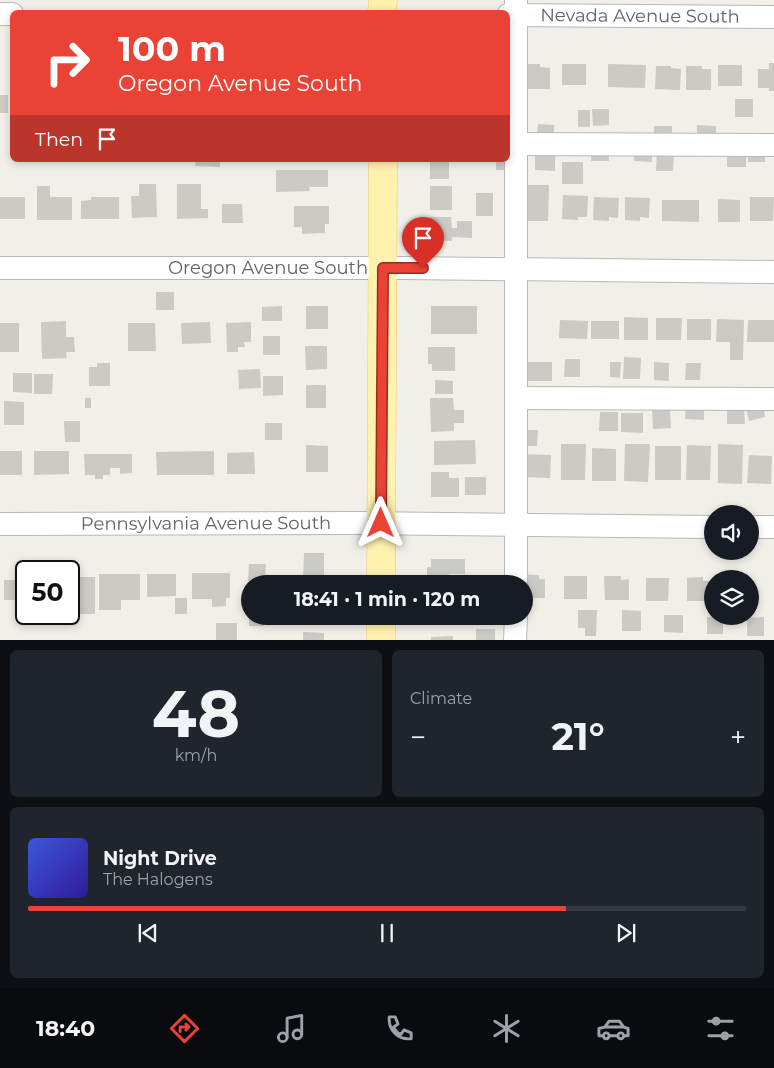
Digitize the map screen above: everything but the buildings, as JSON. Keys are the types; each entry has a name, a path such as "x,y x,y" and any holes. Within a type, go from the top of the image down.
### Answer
{"main road":[{"path":"381,575 383,162"},
{"path":"381,625 381,640"}],"street":[{"name":"Nevada Avenue South","path":"513,10 774,18"},
{"path":"513,10 517,268 516,575"},
{"path":"516,144 774,145"},
{"name":"Oregon Avenue South","path":"0,268 517,268 774,272"},
{"path":"517,398 774,399"},
{"name":"Pennsylvania Avenue South","path":"0,524 381,523 704,527"},
{"path":"759,527 774,527"},
{"path":"515,640 516,625"}],"route":[{"path":"381,523 383,268 423,268"}]}
